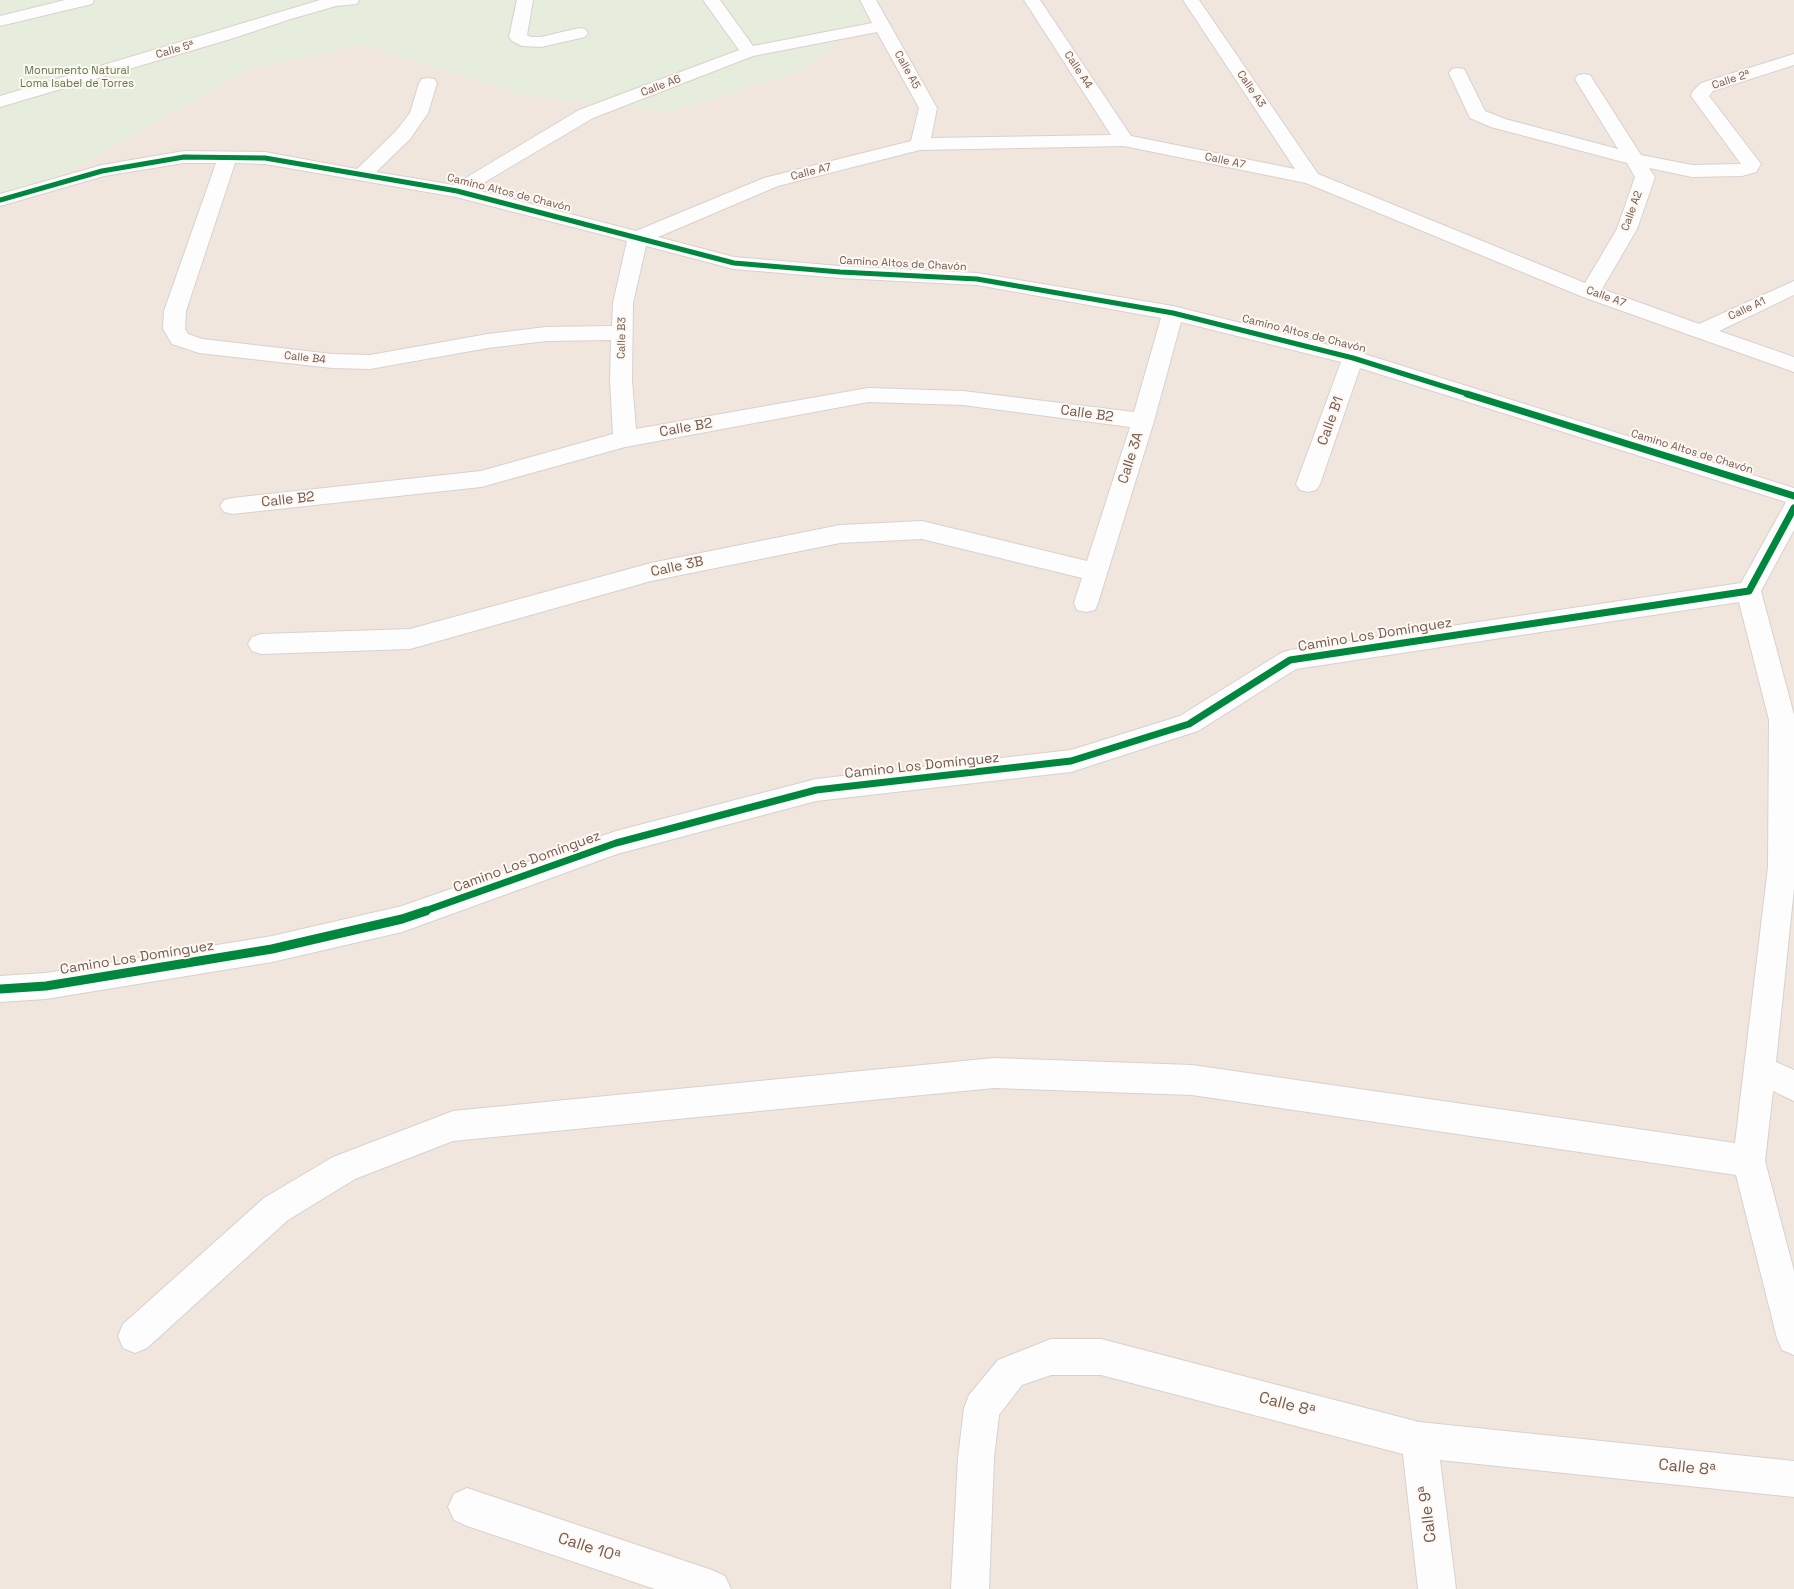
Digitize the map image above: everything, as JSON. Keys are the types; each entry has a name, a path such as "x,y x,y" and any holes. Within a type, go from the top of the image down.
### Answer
{"street":[{"path":"0,21 86,0"},
{"name":"Calle 5ª","path":"0,102 228,34 285,15 335,1 351,0"},
{"path":"525,0 518,37 528,42 541,42 579,33"},
{"path":"711,0 749,52"},
{"name":"Calle A5","path":"868,0 928,108 920,144"},
{"name":"Calle A4","path":"1032,0 1124,140"},
{"name":"Calle A3","path":"1191,0 1311,178"},
{"name":"Calle A6","path":"457,190 586,114 749,52 882,26"},
{"name":"Calle 2ª","path":"1634,160 1692,171 1742,170 1749,168 1751,164 1700,96 1702,91 1707,87 1794,60"},
{"path":"1458,73 1477,114 1498,123 1634,160"},
{"name":"Calle A2","path":"1584,79 1645,177 1627,229 1590,292"},
{"path":"361,176 403,135 419,113 428,83"},
{"name":"Calle A7","path":"638,238 771,182 920,144 1124,140 1311,178 1590,292 1794,365"},
{"name":"Camino Altos de Chavón","path":"0,200 102,171 184,157 265,158 361,176 457,190 734,264 977,279 1173,313 1353,358 1794,496"},
{"name":"Calle B4","path":"227,158 175,311 174,329 180,339 199,346 332,361 370,362 546,334 622,333"},
{"name":"Calle B3","path":"625,439 621,381 622,303 638,238"},
{"name":"Calle A1","path":"1701,331 1794,287"},
{"name":"Calle 3A","path":"1086,603 1143,421 1173,313"},
{"name":"Calle B1","path":"1308,484 1353,358"},
{"name":"Calle B2","path":"232,506 481,479 625,439 868,395 963,398 1143,421"},
{"path":"1794,508 1749,591 1788,721 1788,868 1759,1069 1749,1160 1794,1338"},
{"name":"Calle 3B","path":"261,644 410,639 651,572 840,534 922,530 1095,572"},
{"name":"Camino Los Domínguez","path":"0,989 46,986 272,949 402,919 616,843 816,790 1071,761 1189,724 1290,660 1749,591"},
{"path":"1759,1069 1794,1086"},
{"path":"135,1336 276,1209 344,1168 453,1126 1004,1074 1192,1080 1749,1160"},
{"name":"Calle 8ª","path":"970,1589 976,1458 982,1408 1010,1372 1051,1357 1101,1357 1419,1440 1794,1480"},
{"name":"Calle 9ª","path":"1419,1440 1437,1589"},
{"name":"Calle 10ª","path":"467,1508 712,1589"}],"shaded area":[{"path":"0,0 1794,0 1794,1589 0,1589"}],"green space":[{"name":"Monumento Natural Loma Isabel de Torres","path":"0,0 889,0 804,70 669,113 523,95 363,45 251,68 49,183 0,195"}],"cycle path":[{"path":"0,200 102,171 184,157 265,158 457,191 734,263 840,272 977,279 1173,313 1353,358 1794,496"},
{"path":"0,989 46,986 272,949 402,919 616,843 816,790 1071,761 1189,724 1290,660 1749,591 1794,508"}]}
